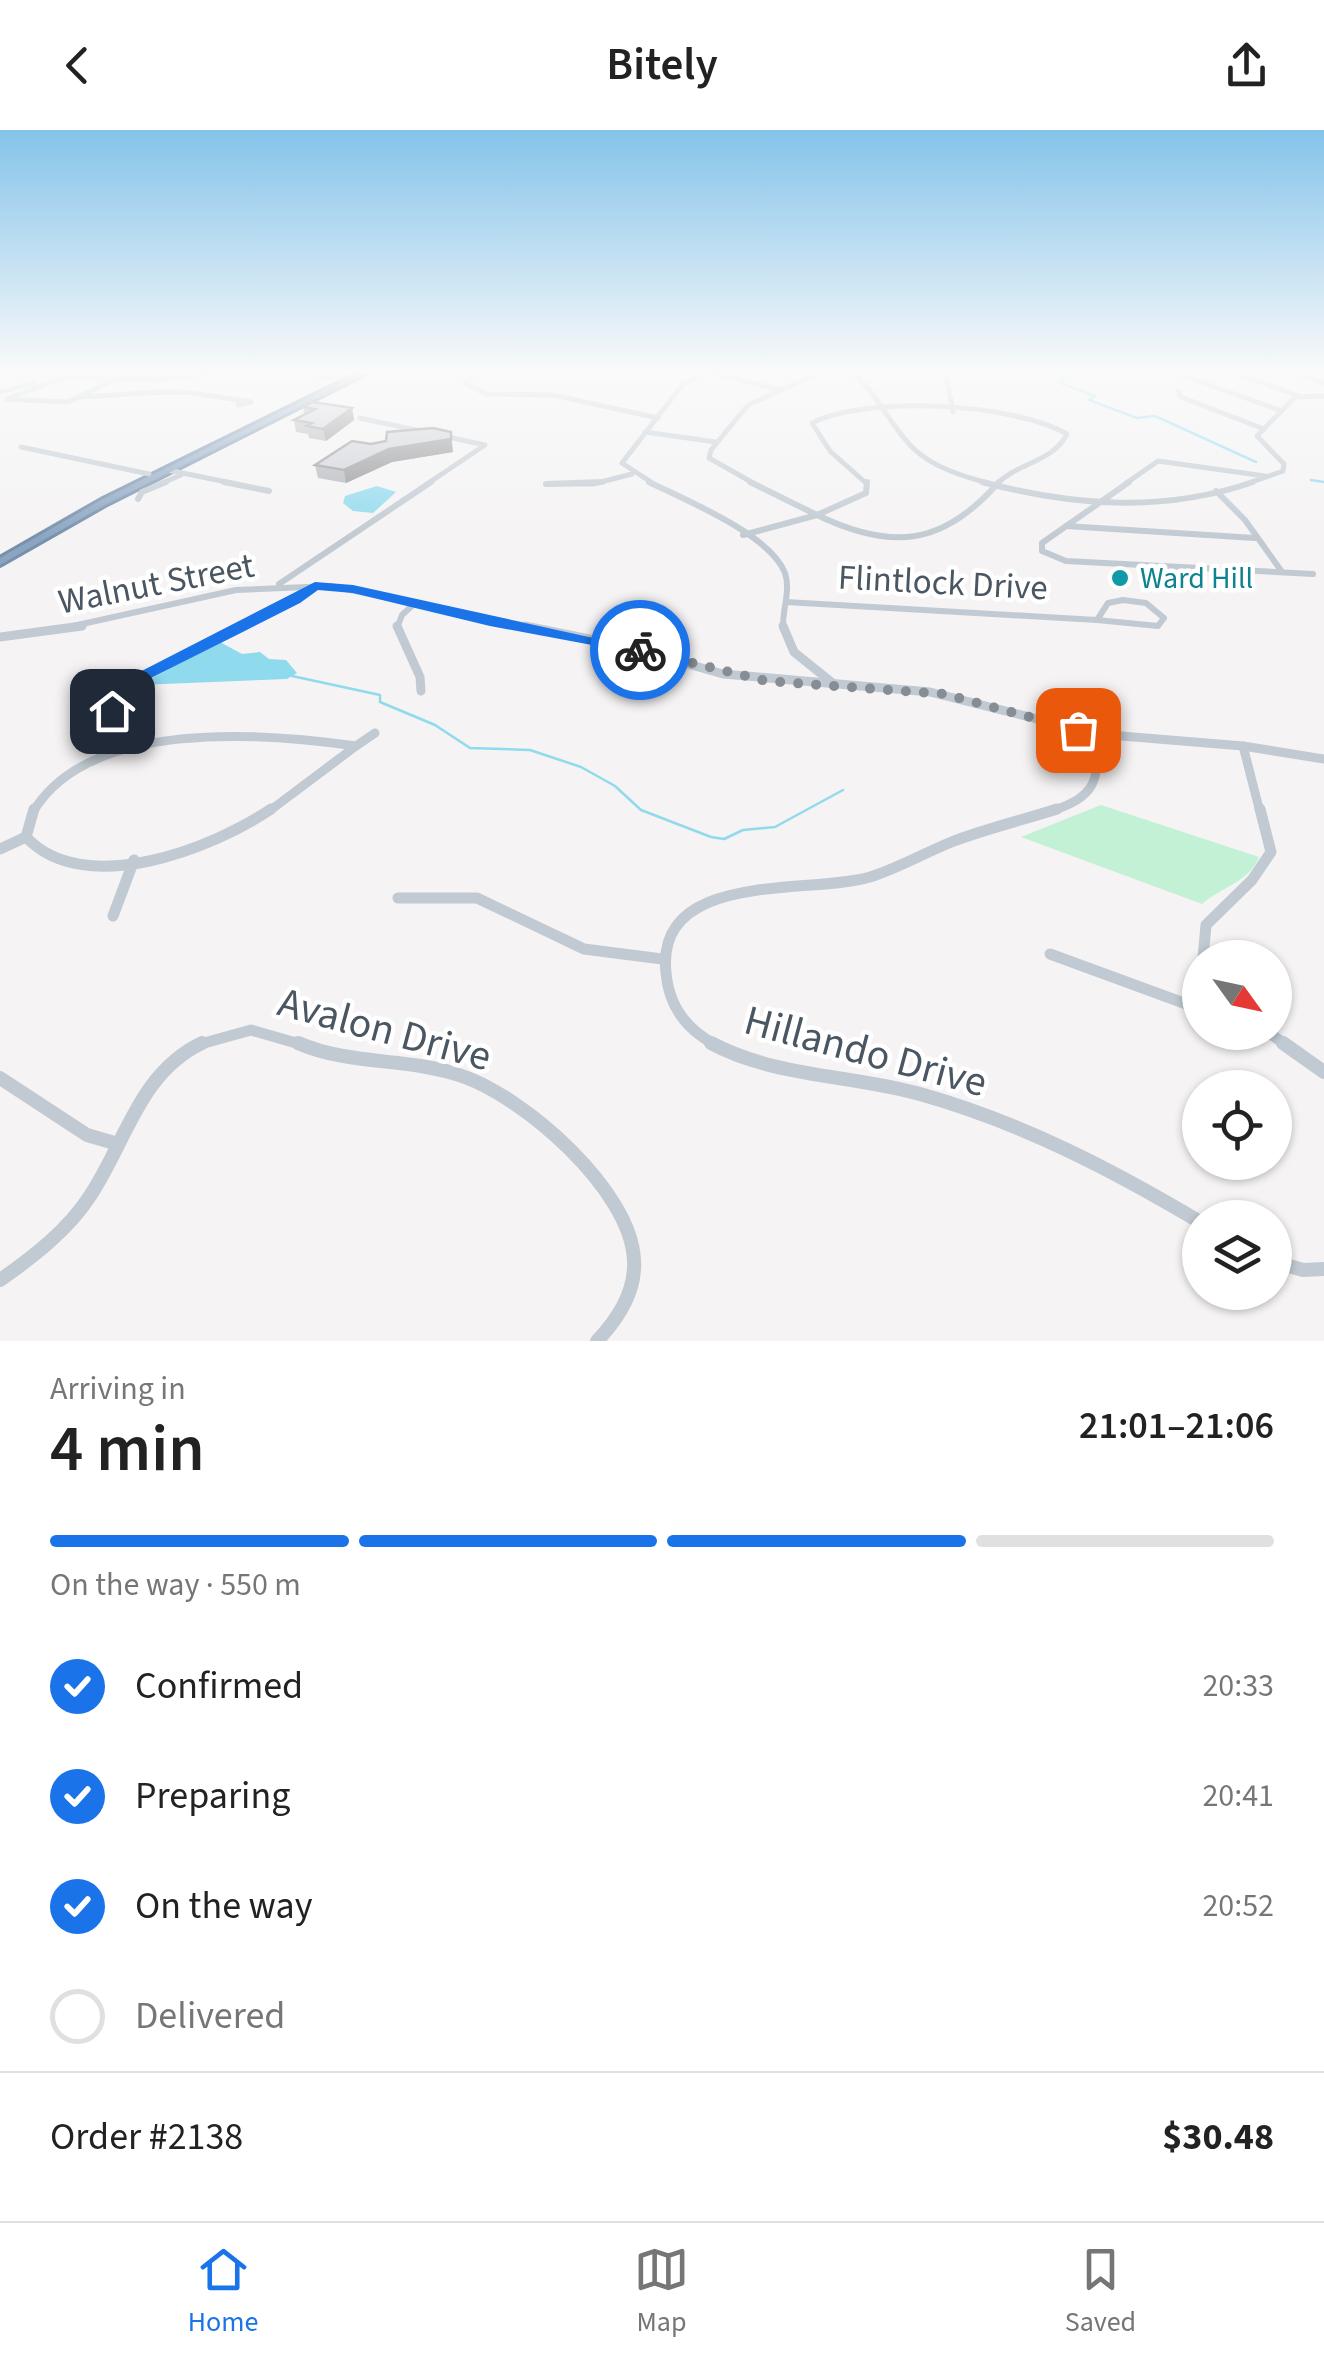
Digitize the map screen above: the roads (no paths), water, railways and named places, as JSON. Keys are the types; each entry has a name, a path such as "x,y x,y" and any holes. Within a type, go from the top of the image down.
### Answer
{"highway":[{"path":"0,558 243,427"},
{"path":"0,558 254,427"}],"street":[{"path":"276,586 484,445 399,427"},
{"path":"650,427 623,456 624,468 742,535 779,562 785,574 782,620 790,648 835,685"},
{"path":"729,427 709,453 712,462 871,537 899,539 966,517 1009,472 1056,453 1067,432 1055,427"},
{"path":"742,535 820,514 869,489 864,478 832,456 815,427"},
{"path":"901,427 922,456 992,488 1171,502 1268,476 1286,467 1257,439 1266,427"},
{"path":"1257,427 1264,429"},
{"path":"645,432 716,442"},
{"path":"22,448 150,474"},
{"path":"1268,476 1163,460 1042,543 1046,554 1066,560 1313,574"},
{"path":"168,470 268,491"},
{"path":"138,499 142,492 184,474"},
{"path":"546,484 593,484 632,474"},
{"path":"1216,491 1282,572"},
{"path":"1066,526 1255,538"},
{"name":"Walnut Street","path":"0,637 69,630 207,595 276,586 353,589 629,647 723,674 944,694 1097,734 1243,746 1324,758"},
{"path":"123,746 112,711 134,681 296,600 315,586"},
{"name":"Flintlock Drive","path":"786,602 1096,620 1149,628 1164,618 1148,604 1124,600 1108,604 1103,617 1096,620"},
{"path":"415,604 398,617 396,636 420,670 421,691"},
{"path":"356,746 299,738 123,746 84,763 44,794 26,821 26,837 44,857 69,865 134,860 208,845 231,834 375,733"},
{"path":"398,898 477,898 584,948 622,957 662,959 678,928 702,907 726,894 863,879 956,840 1075,803 1088,796 1098,780 1097,734"},
{"path":"1200,940 1212,911 1256,879 1271,852 1243,746"},
{"path":"0,848 26,837"},
{"path":"112,916 134,860"},
{"path":"1050,954 1182,1002"},
{"name":"Hillando Drive","path":"662,959 679,1014 710,1043 744,1058 892,1086 974,1112 1085,1157 1182,1212"},
{"name":"Avalon Drive","path":"0,1280 88,1200 144,1090 162,1069 206,1040 241,1030 268,1029 345,1059 419,1066 464,1077 534,1115 559,1138 627,1228 635,1255 630,1292 597,1341"},
{"path":"1292,1049 1324,1072"},
{"path":"0,1078 87,1134 118,1144"},
{"path":"1292,1267 1324,1269"}],"water":[{"path":"377,486 396,492 373,513 353,511 343,503 345,496"},
{"path":"220,642 242,654 260,652 269,659 286,660 297,673 287,679 139,685"}],"waterway":[{"path":"1178,427 1256,462"},
{"path":"1311,480 1324,482"},
{"path":"292,676 380,695 380,702 435,725 470,748 530,750 581,767 615,786 641,810 711,837 724,839 743,830 775,827 843,790"}],"place":[{"name":"Ward Hill","path":"1120,578"}]}
